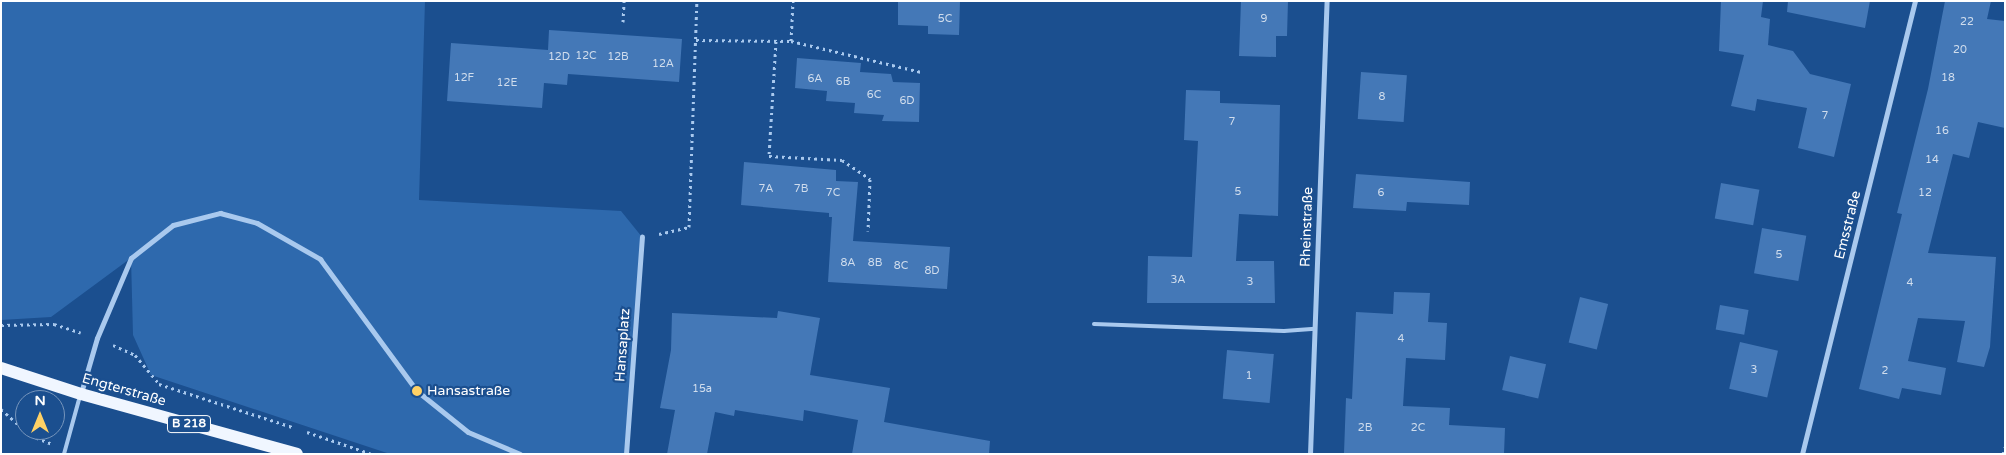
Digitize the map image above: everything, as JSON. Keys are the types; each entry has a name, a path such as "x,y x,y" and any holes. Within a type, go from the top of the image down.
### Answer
{"main road":[{"name":"Engterstraße","path":"1,368 81,394 297,454"}],"street":[{"name":"Rheinstraße","path":"1310,454 1327,1"},
{"name":"Emsstraße","path":"1802,454 1915,1"},
{"path":"81,394 97,338 131,258 173,225 220,212 257,223 320,259 417,391 468,432 520,454"},
{"name":"Hansaplatz","path":"626,454 642,237"}],"lane":[{"path":"1094,324 1284,331 1315,329"},
{"path":"65,451 81,394"}],"path":[{"path":"623,22 624,1"},
{"path":"642,237 689,227 697,1"},
{"path":"792,41 793,1"},
{"path":"696,40 792,41 921,72"},
{"path":"776,41 769,156 842,160 870,179 868,231"},
{"path":"1,325 54,324 97,338 135,354 159,384 372,454"},
{"path":"1,409 30,435 65,451"},
{"path":"2003,454 2005,447"},
{"path":"128,454 135,454"}],"shaded area":[{"path":"1,1 425,1 419,200 621,211 642,237 626,454 390,454 151,375 133,335 131,258 51,317 1,320"}],"building":[{"path":"898,1 960,1 959,35 928,34 928,26 898,25"},
{"path":"1241,1 1288,1 1287,36 1276,36 1276,57 1239,56"},
{"path":"1721,1 1763,1 1761,17 1770,19 1768,45 1793,51 1810,74 1851,84 1834,157 1798,148 1807,108 1757,99 1755,111 1731,106 1744,55 1719,51"},
{"path":"1788,1 1870,1 1865,28 1787,12"},
{"path":"1945,1 1991,1 1987,19 2005,21 2005,128 1978,122 1969,158 1953,154 1928,253 1996,257 1990,347 1984,367 1957,362 1965,321 1918,318 1908,361 1946,368 1941,395 1902,388 1899,399 1859,389 1902,214 1897,213 1928,89"},
{"path":"549,30 682,39 679,82 568,74 567,85 544,83 542,108 447,101 451,43 548,50"},
{"path":"797,58 861,63 860,72 891,74 893,82 920,83 919,122 882,121 884,115 854,113 855,103 826,101 827,91 795,88"},
{"path":"1361,72 1407,75 1404,122 1358,119"},
{"path":"1186,90 1220,91 1220,103 1280,105 1278,216 1239,214 1236,261 1274,261 1275,303 1147,303 1148,256 1192,257 1198,141 1184,140"},
{"path":"744,162 836,170 836,181 858,182 853,241 950,247 947,289 828,282 832,217 829,217 829,213 741,205"},
{"path":"1356,174 1470,182 1469,205 1407,202 1406,211 1353,208"},
{"path":"1721,183 1759,190 1753,225 1715,218"},
{"path":"1762,228 1806,236 1798,281 1754,273"},
{"path":"1394,292 1430,293 1428,322 1447,323 1445,360 1406,358 1403,406 1450,408 1449,425 1505,428 1504,454 1344,453 1346,398 1352,399 1356,312 1393,314"},
{"path":"1580,297 1608,304 1597,350 1569,343"},
{"path":"1720,305 1749,310 1744,335 1716,330"},
{"path":"778,311 820,318 810,375 890,388 884,422 990,441 989,454 852,454 858,420 804,410 803,421 735,410 734,416 715,412 707,454 667,454 675,410 660,408 671,350 672,313 777,318"},
{"path":"1740,342 1778,351 1767,398 1729,389"},
{"path":"1227,350 1274,354 1270,403 1223,399"},
{"path":"1510,356 1546,364 1538,398 1502,390"}],"place":[{"name":"Hansastraße","path":"417,391"}]}
